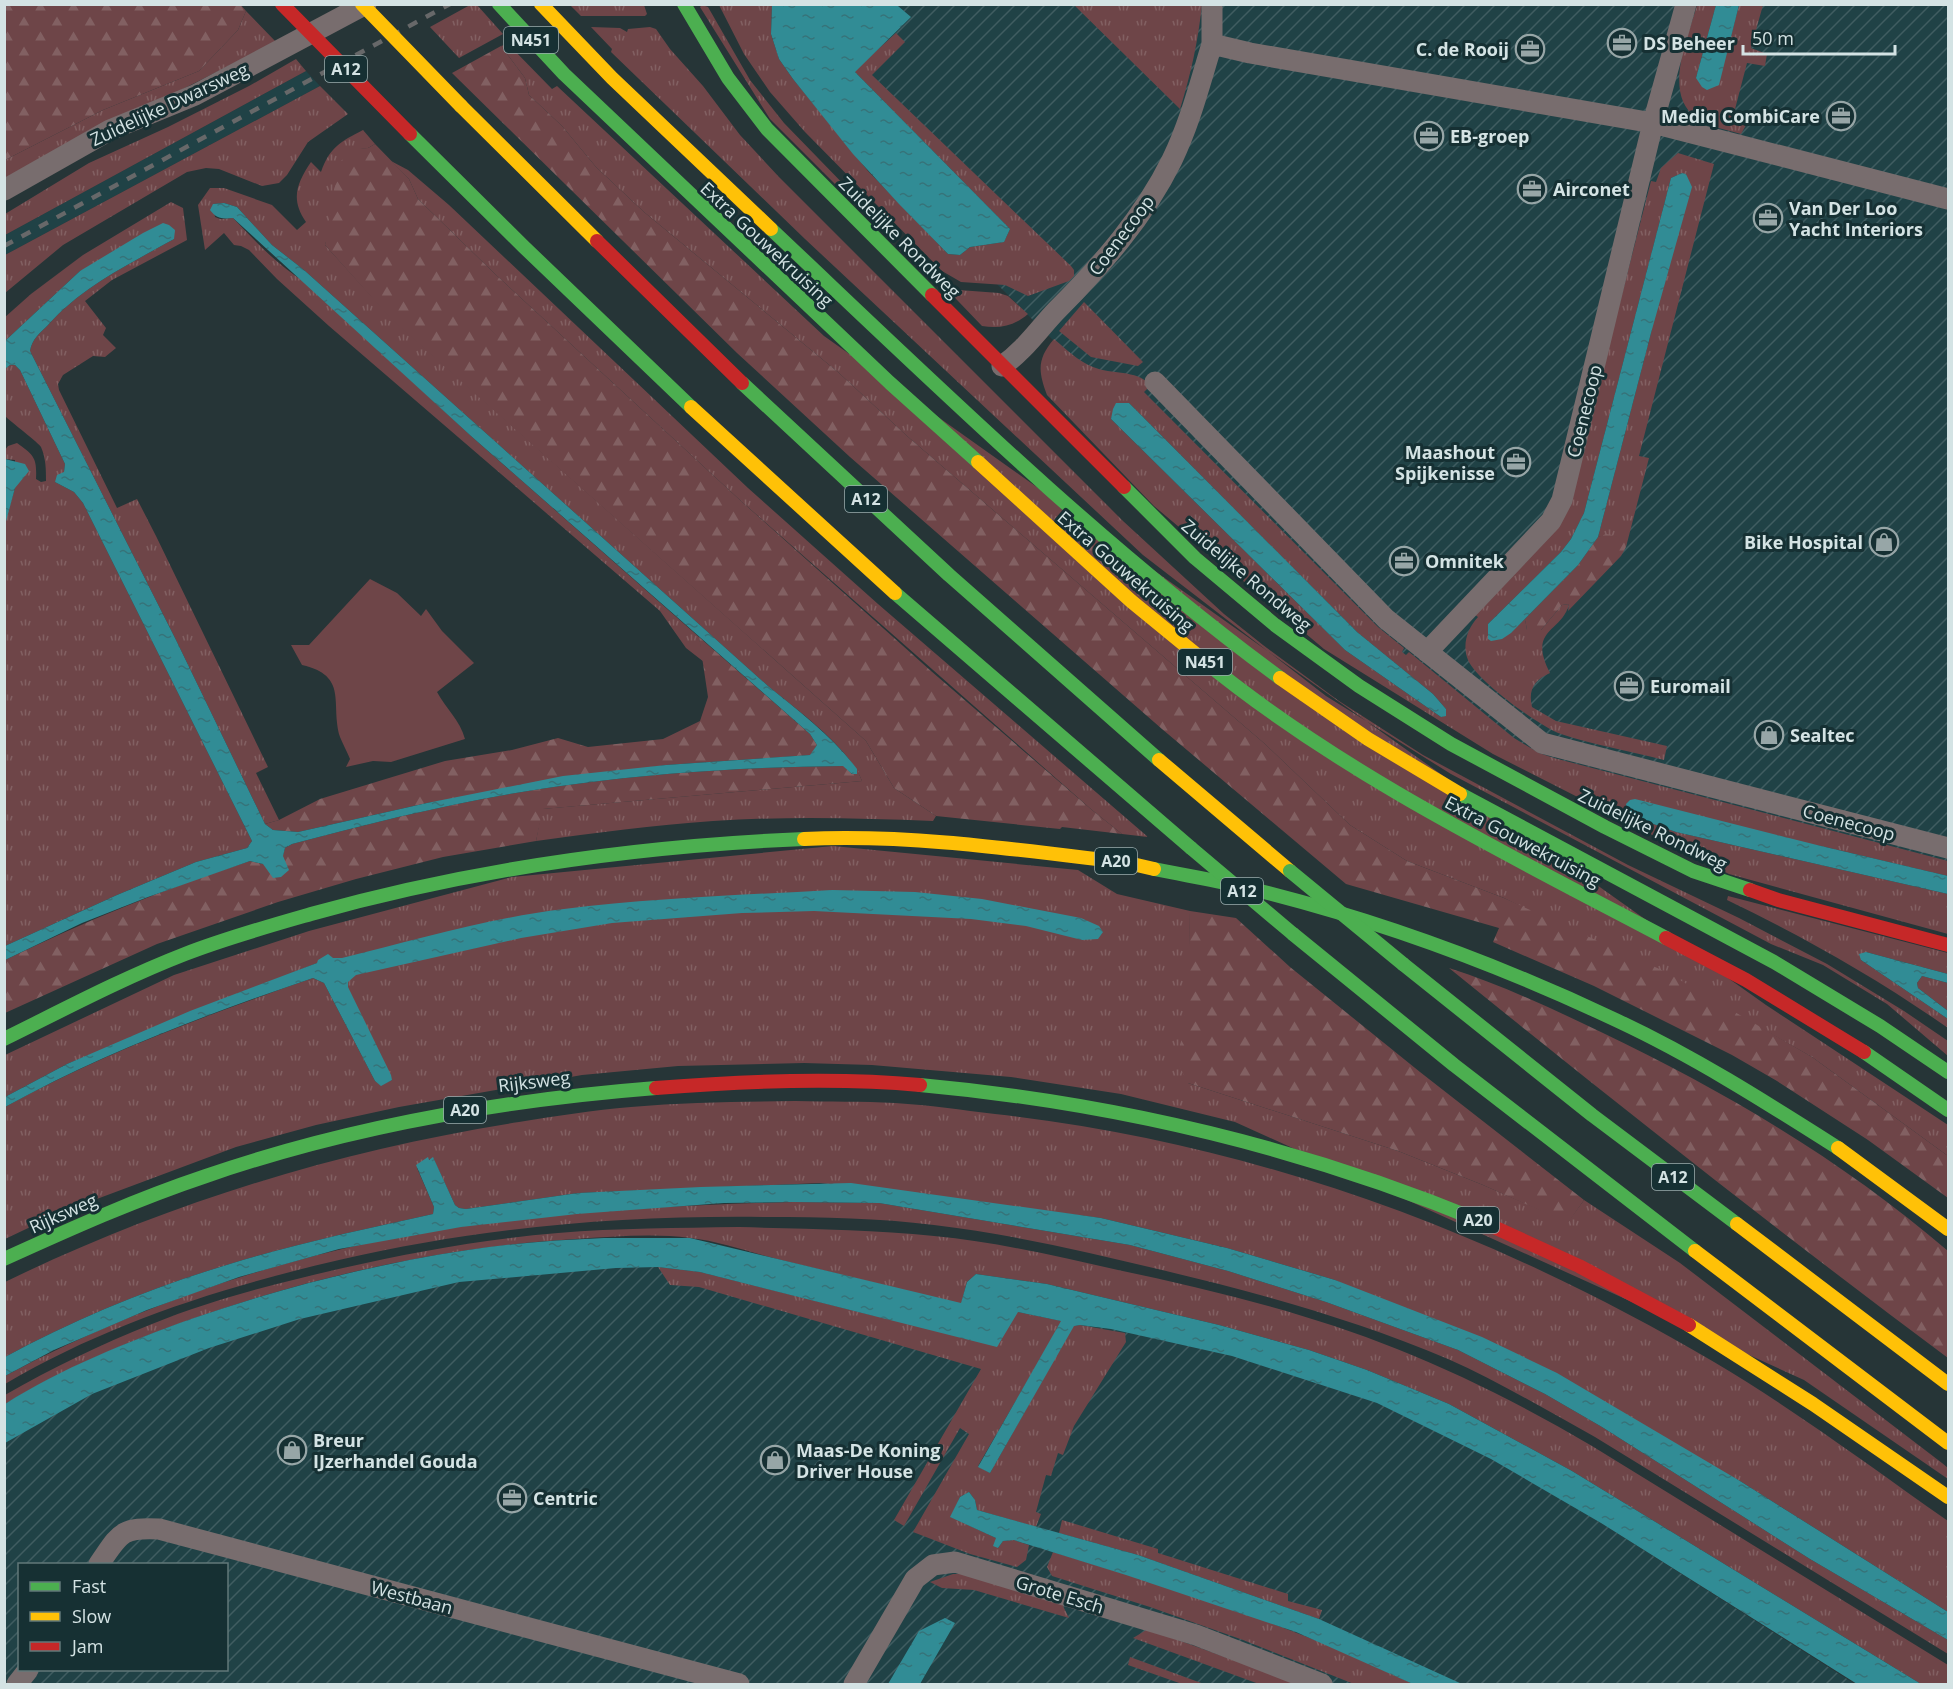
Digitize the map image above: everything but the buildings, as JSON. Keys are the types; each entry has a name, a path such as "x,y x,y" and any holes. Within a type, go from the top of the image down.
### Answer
{"main road":[{"name":"A12","path":"282,4 410,134 605,325 821,526 988,675 1191,849 1454,1065 1948,1443"},
{"name":"A12","path":"362,4 652,297 902,533 1041,658 1290,871 1486,1032 1647,1158 1948,1384"},
{"name":"Extra Gouwekruising","path":"499,4 564,74 810,309 1131,601 1236,686 1301,732 1394,791 1482,841 1746,980 1853,1045 1948,1110"},
{"name":"Extra Gouwekruising","path":"541,4 594,60 815,271 1069,505 1163,588 1245,654 1398,758 1459,793 1759,952 1849,1005 1948,1072"},
{"name":"Zuidelijke Rondweg","path":"684,4 722,69 766,128 1157,522 1230,588 1318,657 1412,722 1605,827 1693,871 1778,900 1948,945"},
{"name":"A20","path":"4,1039 187,953 310,913 417,886 554,860 703,843 827,837 879,838 1022,849 1157,868 1211,878 1296,899 1446,946 1563,994 1694,1059 1766,1101 1890,1184 1948,1229"},
{"name":"Rijksweg","path":"4,1259 93,1218 234,1167 406,1121 490,1105 588,1093 729,1082 882,1082 1018,1095 1198,1128 1326,1164 1405,1190 1455,1210 1582,1267 1694,1328 1798,1393 1948,1497"}],"street":[{"name":"Zuidelijke Dwarsweg","path":"4,190 110,130 195,95 366,4"},
{"name":"Coenecoop","path":"1002,366 1018,355 1086,281 1146,207 1173,159 1199,91 1212,44 1212,4"},
{"name":"Coenecoop","path":"1427,652 1551,521 1562,500 1653,123 1686,4"},
{"path":"1212,44 1250,53 1653,123 1948,199"},
{"name":"Coenecoop","path":"1155,382 1386,619 1542,743 1948,849"},
{"name":"Westbaan","path":"100,1563 120,1534 137,1528 159,1529 739,1684"},
{"name":"Grote Esch","path":"854,1684 915,1579 933,1565 955,1562 1196,1635 1322,1684"},
{"path":"17,1684 27,1671"}],"shaded area":[{"path":"769,5 1948,5 1948,892 1553,777 1378,654 1116,403 885,172"},
{"path":"306,71 320,86 5,255 5,235"},
{"path":"678,1252 1211,1336 1414,1408 1855,1684 5,1684 4,1427 373,1283"}],"green space":[{"path":"240,4 246,11 238,30 199,71 103,110 5,160 5,5"},
{"path":"470,5 477,5 503,34 459,58 430,27"},
{"path":"570,5 644,5 647,14 645,16 581,16"},
{"path":"702,5 708,7 750,80 784,123 884,226 879,228 770,119 700,7"},
{"path":"719,5 772,5 771,34 779,59 793,79 868,171 948,254 960,255 970,247 1004,242 1010,229 854,71 896,33 905,42 872,75 1071,266 1074,276 1069,281 1028,296 1005,285 961,282 942,271 805,132 770,92 744,54"},
{"path":"1074,5 1202,5 1194,57 1180,109"},
{"path":"1697,5 1716,5 1696,78 1730,40 1739,5 1763,5 1751,48 1767,54 1765,66 1747,63 1734,113 1750,118 1741,134 1713,126 1697,118 1687,108 1681,95 1680,65"},
{"path":"246,11 276,42 5,179 5,160 103,110 199,71 238,30"},
{"path":"591,27 620,28 627,32 628,29 650,27 656,29 740,135 779,177 1123,521 1224,614 1263,645 1339,701 1423,755 1628,865 1739,918 1827,964 1948,1041 1948,1056 1887,1004 1823,965 1771,944 1451,774 1326,696 1143,555 805,239 611,52 612,49"},
{"path":"508,44 552,89 557,86 824,336 1766,1005 1948,1125 1948,1156 1812,1057 1747,1020 1504,898 1407,861 1350,825 1265,744 907,436 839,373 644,212 596,167 562,126 529,95 525,78 501,46"},
{"path":"501,46 525,78 529,95 562,126 596,167 644,212 839,373 907,436 1265,744 1350,825 1407,861 1504,898 1666,972 1812,1057 1948,1156 1948,1198 1868,1140 1777,1081 1732,1055 1594,986 1493,942 1499,928 1346,884 1162,729 850,457 737,353 452,73"},
{"path":"296,59 306,71 5,235 5,214 89,163 168,127"},
{"path":"320,86 348,114 308,142 287,175 279,183 262,186 219,169 206,168 187,172 63,245 5,293 5,255"},
{"path":"363,130 375,144 368,148 352,150 325,245 392,319 866,741 894,788 936,816 933,821 823,818 741,819 647,827 536,841 542,809 862,781 846,755 821,729 768,686 304,270 272,245 237,207 224,203 213,204 215,217 233,218 267,253 305,282 471,436 699,637 704,662 686,648 660,611 329,326 249,250 234,245 224,233 205,250 198,205 210,188 224,188 272,205 297,230 306,222 298,206 297,191 311,162 321,172 328,157 337,146"},
{"path":"375,144 409,179 418,199 494,273 741,501 931,671 1122,834 936,816 894,788 866,741 391,319 325,245 339,163 352,149 368,148"},
{"path":"1678,153 1714,164 1639,456 1649,458 1626,547 1614,536 1598,537 1651,333 1682,173 1671,178 1584,513 1571,539 1561,552 1488,624 1488,638 1493,639 1508,633 1525,619 1527,630 1541,630 1562,605 1569,604 1560,621 1544,639 1542,647 1550,673 1536,682 1531,696 1532,707 1556,721 1667,746 1664,760 1586,741 1551,729 1524,713 1483,679 1468,660 1465,649 1468,632 1478,617 1474,614 1570,497 1651,181 1656,182 1661,168"},
{"path":"391,161 408,170 449,205 748,488 878,604 1148,837 1122,834 1092,810 741,501 494,273 418,199 409,179"},
{"path":"171,202 183,208 187,240 112,280 85,301 106,328 103,335 116,348 105,357 93,356 63,375 58,384 117,508 137,499 268,767 256,773 279,820 265,824 176,640 30,351 39,334 76,298 123,267 174,239 80,271 5,341 4,318 31,294 83,255"},
{"path":"935,277 959,290 999,293 1008,296 1028,314 1007,326 982,326"},
{"path":"1084,302 1143,362 1138,366 1091,357 1059,331"},
{"path":"1054,339 1088,364 1100,369 1131,374 1145,380 1151,385 1144,392 1378,627 1404,648 1402,652 1406,655 1409,652 1514,738 1539,753 1948,861 1948,876 1821,846 1628,815 1676,832 1948,894 1948,934 1729,874 1493,754 1324,649 1154,506 1047,395 1041,366 1048,346","holes":["1117,403 1129,403 1357,632 1433,694 1446,709 1446,715 1441,717 1345,650 1111,419"]},
{"path":"10,365 15,365 20,370 65,464 64,473 55,482 74,492 83,503 252,841 247,848 196,862 5,946 4,525 15,488 15,460 5,459 5,450 8,446 17,443 27,451 35,462 36,479 41,482 46,481 45,460 41,447 5,416 5,369"},
{"path":"1606,534 1623,541 1626,547 1621,556 1568,611 1569,604 1562,605 1541,630 1535,633 1527,630 1525,619 1578,565 1598,537"},
{"path":"370,579 397,593 421,616 426,609 442,631 474,663 437,692 460,726 465,739 391,762 373,761 346,767 350,759 337,725 335,692 332,684 317,670 302,665 291,645 309,645"},
{"path":"699,637 810,734 817,745 811,755 666,765 427,803 298,832 273,830 265,824 279,820 320,799 445,761 512,750 558,738 588,747 663,739 700,721 708,697"},
{"path":"844,766 852,774 856,774 857,769 862,781 543,809 536,841 443,857 278,902 157,944 5,1013 5,960 156,894 250,861 263,864 283,855 285,848 292,844 433,809 540,789 676,773"},
{"path":"833,846 1078,870 1117,894 1190,911 1188,1083 1398,1151 1568,1222 1584,1200 1680,1263 1942,1463 1948,1468 1948,1479 1804,1380 1235,1122 1121,1094 1011,1077 872,1065 804,1063 678,1066 582,1075 399,1107 316,1125 236,1147 62,1212 5,1239 5,1107 80,1069 156,1036 313,978 324,983 375,1081 381,1085 392,1080 317,963 67,1064 5,1097 5,1055 174,975 309,931 512,877"},
{"path":"1728,896 1948,953 1948,974 1866,952 1861,960 1948,1019 1948,1028 1840,960 1727,900"},
{"path":"1190,911 1236,918 1290,967 1584,1200 1568,1223 1483,1185 1398,1151 1188,1083 1179,1065 1188,983"},
{"path":"1449,968 1546,1006 1694,1079 1826,1158 1909,1218 1948,1251 1948,1358 1697,1166"},
{"path":"1922,976 1948,983 1948,1011 1918,988 1917,983"},
{"path":"795,1101 908,1104 1092,1128 1186,1147 1278,1171 1368,1200 1456,1233 1543,1272 1629,1315 1714,1362 1832,1439 1948,1521 1948,1612 1740,1481 1335,1280 1227,1248 1101,1218 820,1183 578,1193 466,1209 455,1205 433,1158 421,1163 417,1168 434,1207 433,1214 307,1243 203,1272 88,1316 5,1357 5,1282 128,1228 256,1183 386,1148 561,1115 652,1105"},
{"path":"793,1202 879,1203 1130,1245 1228,1271 1326,1302 1458,1350 1545,1394 1602,1427 1810,1559 1948,1640 1948,1654 1595,1437 1504,1386 1448,1359 1307,1308 1235,1288 1077,1250 963,1229 851,1218 660,1218 552,1225 445,1239 339,1260 252,1282 167,1309 84,1343 5,1384 5,1376 85,1337 167,1302 209,1287 338,1250 449,1228 506,1220 680,1206"},
{"path":"739,1227 886,1232 1003,1246 1224,1294 1294,1313 1363,1336 1472,1382 1521,1406 1592,1446 1948,1665 1948,1684 1921,1684 1572,1471 1449,1404 1367,1370 1309,1350 1219,1325 1047,1284 976,1274 967,1282 961,1304 701,1239 632,1236 527,1243 382,1265 241,1303 171,1327 98,1356 5,1404 5,1395 77,1357 133,1332 223,1299 319,1274 423,1251 477,1242 603,1230"},
{"path":"658,1267 700,1272 875,1316 1018,1312 1062,1321 978,1466 990,1473 1073,1326 1080,1325 1125,1333 1126,1342 1074,1426 1063,1455 1058,1453 1051,1476 1046,1475 1036,1512 1041,1514 1036,1527 977,1510 975,1500 969,1492 960,1497 951,1517 996,1538 998,1548 1003,1541 1014,1540 1029,1545 1026,1560 1017,1567 970,1554 913,1532 969,1434 960,1428 904,1526 894,1520 981,1369 699,1287 670,1285"},
{"path":"1062,1520 1158,1549 1158,1553 1288,1594 1288,1601 1322,1610 1319,1619 1138,1555 1059,1533"},
{"path":"1053,1552 1236,1610 1370,1663 1413,1684 1354,1684 1243,1640 1052,1576 1047,1567"},
{"path":"953,1574 963,1574 1061,1602 1069,1618 974,1590 942,1588 930,1582"},
{"path":"1148,1629 1294,1684 1259,1684 1133,1638"},
{"path":"1130,1657 1204,1684 1182,1684 1128,1665"}],"water":[{"path":"772,5 899,5 911,17 855,72 1010,229 1004,242 970,247 960,255 948,254 899,204 853,154 779,59 771,34"},
{"path":"1716,5 1739,5 1719,85 1707,90 1696,78"},
{"path":"1682,173 1686,174 1692,187 1598,537 1578,565 1511,633 1502,639 1491,641 1488,639 1488,624 1561,552 1571,539 1584,513 1671,178"},
{"path":"224,203 237,207 272,245 304,270 768,686 815,725 848,757 857,769 857,774 852,774 843,766 676,773 540,789 433,809 292,844 285,848 283,856 289,870 281,877 273,878 263,864 250,861 82,923 5,960 5,946 196,862 247,848 252,841 83,503 74,492 55,482 57,475 64,472 65,464 20,370 15,365 10,365 5,369 5,341 80,271 163,223 175,230 174,239 123,267 76,298 39,334 30,351 176,640 265,824 273,830 298,832 563,776 666,765 810,755 817,745 810,734 471,436 233,218 220,218 210,210 213,204"},
{"path":"1116,403 1129,403 1357,632 1433,694 1446,709 1446,716 1441,717 1345,650 1111,419"},
{"path":"5,459 25,464 29,471 15,488 5,525"},
{"path":"1635,799 1948,876 1948,894 1676,832 1628,815 1626,804"},
{"path":"832,890 915,892 982,899 1081,918 1099,926 1103,932 1098,939 1082,940 1026,926 971,919 814,911 742,913 612,923 521,938 356,975 348,982 348,987 391,1075 392,1080 381,1086 375,1081 324,983 313,978 156,1036 80,1069 5,1107 5,1097 67,1064 190,1011 317,963 328,954 333,958 342,958 480,924 564,909 664,899"},
{"path":"1866,952 1948,974 1948,983 1922,976 1917,983 1918,988 1948,1011 1948,1019 1861,960 1859,954"},
{"path":"428,1157 429,1160 433,1157 455,1205 466,1209 578,1193 851,1183 1101,1218 1227,1248 1335,1280 1482,1337 1557,1373 1740,1481 1948,1612 1948,1640 1810,1559 1602,1427 1545,1394 1458,1350 1326,1302 1228,1271 1130,1245 879,1203 724,1203 577,1214 461,1227 339,1249 239,1277 147,1310 54,1350 5,1376 5,1357 88,1316 145,1293 203,1272 258,1256 433,1214 434,1207 416,1165"},
{"path":"604,1238 690,1238 961,1303 967,1282 976,1274 1047,1284 1219,1325 1309,1350 1367,1370 1449,1404 1572,1471 1921,1684 1857,1684 1601,1523 1491,1459 1377,1403 1232,1356 1111,1329 1074,1326 990,1473 978,1467 1061,1321 1018,1312 997,1347 700,1272 658,1267 616,1268 459,1282 300,1319 209,1348 92,1394 5,1443 5,1404 95,1357 191,1319 293,1287 398,1262 502,1245"},
{"path":"969,1492 975,1500 977,1510 1138,1555 1319,1619 1462,1684 1413,1684 1296,1632 1126,1575 1014,1540 1003,1541 998,1548 993,1546 996,1538 950,1517 960,1497"},
{"path":"945,1618 955,1623 920,1684 888,1684 919,1631"}],"railway":[{"path":"4,246 450,4"}],"traffic: fast":[{"path":"499,4 564,74 890,383 978,462"},
{"path":"684,4 728,78 767,129 932,295"},
{"path":"410,134 691,407"},
{"path":"771,229 956,404 1082,518 1213,627 1280,678"},
{"path":"742,383 949,575 1159,760"},
{"path":"1124,487 1195,558 1275,625 1359,686 1451,744 1605,827 1693,871 1750,890"},
{"path":"895,593 1191,848"},
{"path":"1203,660 1256,701 1369,776 1486,843 1666,938"},
{"path":"1460,794 1774,962 1880,1026 1948,1072"},
{"path":"4,1039 116,984 185,954 263,928 372,898 432,884 555,862 679,847 804,839"},
{"path":"1191,848 1293,934"},
{"path":"1154,869 1218,881 1303,902 1395,931 1530,982 1618,1021 1703,1065 1838,1148"},
{"path":"1290,871 1403,964"},
{"path":"1293,934 1454,1065 1695,1251"},
{"path":"1403,964 1592,1115 1737,1224"},
{"path":"1864,1052 1948,1110"},
{"path":"920,1085 1066,1103 1208,1132 1347,1172 1485,1223"},
{"path":"4,1259 155,1194 261,1158 316,1143 372,1129 485,1108 656,1088"}],"traffic: slow":[{"path":"362,4 461,106"},
{"path":"541,4 612,78 771,229"},
{"path":"461,106 597,241"},
{"path":"691,407 895,593"},
{"path":"978,462 1131,601 1203,660"},
{"path":"1280,678 1368,739 1460,794"},
{"path":"1159,760 1290,871"},
{"path":"804,839 885,839 966,844 1128,863 1154,869"},
{"path":"1838,1148 1948,1229"},
{"path":"1737,1224 1948,1384"},
{"path":"1695,1251 1948,1443"},
{"path":"1689,1325 1813,1404 1948,1497"}],"traffic: jam":[{"path":"282,4 410,134"},
{"path":"597,241 742,383"},
{"path":"932,295 1124,487"},
{"path":"1750,890 1778,900 1948,945"},
{"path":"1666,938 1746,980 1864,1052"},
{"path":"656,1088 788,1081 854,1081 920,1085"},
{"path":"1485,1223 1579,1266 1689,1325"}],"place":[{"name":"DS Beheer","path":"1622,43"},
{"name":"C. de Rooij","path":"1530,49"},
{"name":"Mediq CombiCare","path":"1841,116"},
{"name":"EB-groep","path":"1429,136"},
{"name":"Airconet","path":"1532,189"},
{"name":"Van Der Loo Yacht Interiors","path":"1768,218"},
{"name":"Maashout Spijkenisse","path":"1516,462"},
{"name":"Bike Hospital","path":"1884,542"},
{"name":"Omnitek","path":"1404,561"},
{"name":"Euromail","path":"1629,686"},
{"name":"Sealtec","path":"1769,735"},
{"name":"Breur IJzerhandel Gouda","path":"292,1450"},
{"name":"Maas-De Koning Driver House","path":"775,1460"},
{"name":"Centric","path":"512,1498"}]}
